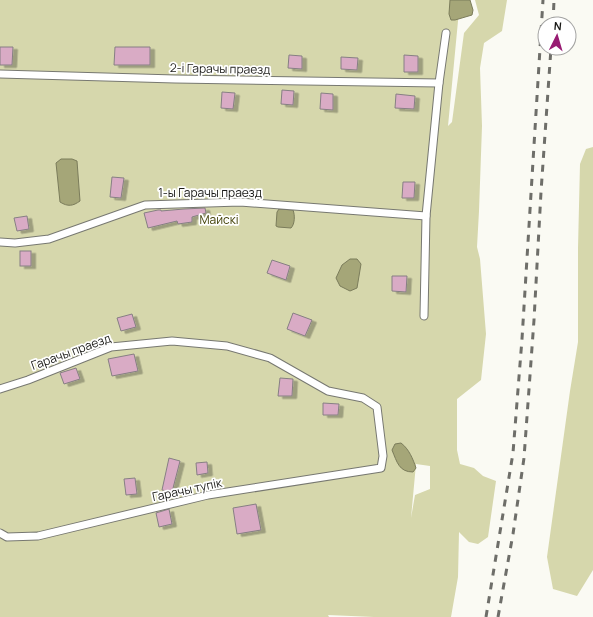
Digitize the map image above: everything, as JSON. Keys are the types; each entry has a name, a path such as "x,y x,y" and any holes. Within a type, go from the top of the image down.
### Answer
{"lane":[{"path":"424,316 426,216 439,83 446,33"},
{"name":"2-і Гарачы праезд","path":"0,74 175,79 439,83"},
{"name":"1-ы Гарачы праезд","path":"0,242 15,243 49,239 145,204 240,202 426,216"},
{"name":"Гарачы праезд","path":"0,389 28,380 111,348 172,341 227,346 270,358 328,391 363,398 377,407 383,456 381,468"},
{"name":"Гарачы тупік","path":"0,533 7,537 38,536 208,495 381,468"}],"green space":[{"name":"Майскі","path":"0,0 460,0 448,126 452,122 464,33 479,15 475,0 507,0 502,31 484,43 480,68 482,126 477,247 480,259 486,334 481,380 457,399 457,450 460,464 474,468 483,476 496,481 488,537 478,544 469,542 459,532 458,577 451,617 374,617 328,615 329,617 0,617","holes":["416,464 430,466 430,489 415,495 411,518"]},
{"path":"593,147 593,570 577,596 553,589 547,557 578,342 580,164 586,149"}],"shaded area":[{"path":"450,0 470,0 473,10 472,15 451,20 449,14"},
{"path":"61,159 72,159 77,161 80,201 73,205 66,205 60,202 56,163"},
{"path":"279,209 293,210 294,219 291,228 276,226 277,212"},
{"path":"350,259 357,259 361,264 357,288 350,291 340,286 336,278 342,265"},
{"path":"401,443 404,445 414,461 416,468 413,472 408,472 399,466 395,458 392,450 395,444"}],"building":[{"path":"0,47 13,47 12,65 0,65"},
{"path":"115,47 150,47 150,65 114,65"},
{"path":"289,55 302,56 302,69 288,68"},
{"path":"404,55 418,56 418,72 404,72"},
{"path":"341,57 358,58 357,70 341,69"},
{"path":"282,90 294,91 293,105 281,104"},
{"path":"222,92 235,93 233,109 221,108"},
{"path":"321,93 333,94 333,110 320,109"},
{"path":"396,94 415,96 414,109 395,108"},
{"path":"112,177 124,178 121,198 110,197"},
{"path":"403,182 415,182 414,198 402,198"},
{"path":"205,208 206,213 192,217 192,222 178,224 177,221 148,228 144,213 158,210"},
{"path":"27,216 29,229 17,231 14,218"},
{"path":"20,251 31,251 31,266 20,266"},
{"path":"272,260 290,266 286,280 267,273"},
{"path":"392,276 407,276 406,292 392,291"},
{"path":"293,313 312,320 305,336 287,329"},
{"path":"132,314 136,327 121,331 117,318"},
{"path":"134,354 138,371 112,376 108,359"},
{"path":"76,368 80,379 64,384 60,373"},
{"path":"280,378 293,379 292,396 278,396"},
{"path":"323,403 339,404 338,415 323,415"},
{"path":"169,458 180,461 172,492 162,490"},
{"path":"207,462 208,473 197,475 196,463"},
{"path":"135,478 137,494 126,495 124,479"},
{"path":"256,504 261,530 237,534 233,508"},
{"path":"169,509 172,524 159,527 156,513"}],"railway":[{"path":"486,617 513,453 522,339 543,0"},
{"path":"553,16 554,0"},
{"path":"498,617 513,534 524,458 550,56"}]}
